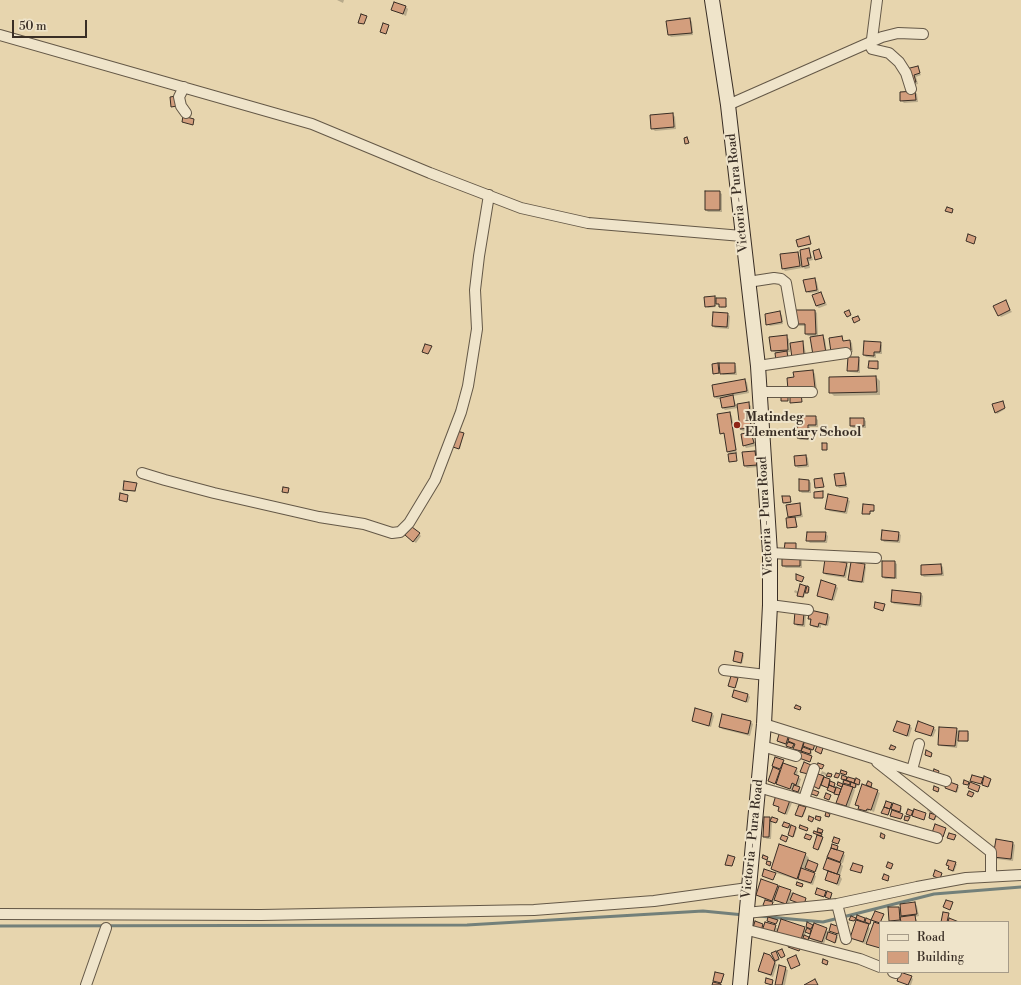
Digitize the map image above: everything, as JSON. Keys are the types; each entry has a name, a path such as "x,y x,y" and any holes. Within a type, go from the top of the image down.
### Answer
{"main road":[{"name":"Victoria - Pura Road","path":"712,0 728,105 758,366 770,552 770,605 764,724 740,985"}],"street":[{"path":"877,0 872,49 889,53 900,62 906,73 911,89"},
{"path":"728,105 882,37 898,33 923,34"},
{"path":"0,35 312,124 430,173 522,208 588,223 742,236"},
{"path":"184,87 179,97 181,106 186,113"},
{"path":"142,473 214,493 319,517 364,524 392,533 400,532 409,523 435,480 461,412 468,386 477,329 475,290 489,195"},
{"path":"748,282 774,278 781,279 786,283 793,323"},
{"path":"758,366 846,353"},
{"path":"759,392 812,392"},
{"path":"770,552 876,558"},
{"path":"770,605 808,610"},
{"path":"724,670 766,675"},
{"path":"764,724 946,781"},
{"path":"912,770 919,744"},
{"path":"762,746 796,756"},
{"path":"871,758 991,852 991,876"},
{"path":"804,799 814,769"},
{"path":"758,787 937,838"},
{"path":"746,913 837,904 966,878 1021,875"},
{"path":"0,914 254,915 534,910 654,901 748,888"},
{"path":"837,904 846,939"},
{"path":"86,985 106,928"},
{"path":"744,930 860,959 879,967"}],"building":[{"path":"394,2 406,6 403,14 391,10"},
{"path":"361,14 367,16 364,24 358,23"},
{"path":"690,18 692,33 668,35 666,21"},
{"path":"383,23 389,25 386,34 380,32"},
{"path":"918,66 920,73 914,75 916,82 910,83 906,69"},
{"path":"915,91 916,100 900,101 900,92"},
{"path":"176,96 177,106 171,107 170,97"},
{"path":"673,113 674,127 651,129 650,115"},
{"path":"183,116 194,119 193,125 182,122"},
{"path":"687,137 689,143 685,144 684,138"},
{"path":"705,191 720,191 720,210 705,210"},
{"path":"947,207 953,209 952,213 945,211"},
{"path":"968,234 976,237 974,244 966,241"},
{"path":"809,236 811,244 798,247 796,240"},
{"path":"809,248 811,258 807,258 809,265 802,267 800,250"},
{"path":"819,249 822,258 815,260 813,251"},
{"path":"798,252 800,266 782,269 780,254"},
{"path":"815,278 817,290 806,292 803,280"},
{"path":"821,292 825,303 816,306 812,295"},
{"path":"715,296 715,306 705,307 704,297"},
{"path":"716,298 726,298 726,307 719,307 719,304 716,304"},
{"path":"1006,300 1010,310 998,316 993,306"},
{"path":"794,310 815,310 816,334 805,334 805,324 795,324"},
{"path":"849,310 851,315 847,317 844,312"},
{"path":"780,311 782,322 766,325 765,314"},
{"path":"713,312 728,313 727,327 712,326"},
{"path":"858,316 860,320 854,323 852,318"},
{"path":"787,335 788,350 771,351 769,337"},
{"path":"823,335 826,353 813,355 810,337"},
{"path":"842,336 843,341 850,340 851,350 831,352 829,338"},
{"path":"803,341 804,355 792,358 790,343"},
{"path":"864,341 881,342 880,352 874,352 874,356 863,355"},
{"path":"425,344 432,346 428,354 422,352"},
{"path":"787,351 788,359 776,361 775,353"},
{"path":"848,357 859,357 858,371 847,371"},
{"path":"869,361 878,361 878,369 868,368"},
{"path":"718,363 719,373 713,374 712,364"},
{"path":"719,363 735,363 735,373 720,374"},
{"path":"813,370 815,388 788,390 787,378 794,377 793,372"},
{"path":"876,376 877,392 829,393 829,377"},
{"path":"745,379 747,391 714,397 712,385"},
{"path":"801,393 802,402 790,403 790,394"},
{"path":"781,394 788,394 788,401 781,401"},
{"path":"733,395 735,406 722,408 720,398"},
{"path":"1003,401 1005,408 995,413 992,404"},
{"path":"749,402 751,428 740,429 737,404"},
{"path":"730,412 736,450 727,452 724,433 720,434 717,414"},
{"path":"797,416 816,416 816,425 808,425 808,439 797,438"},
{"path":"850,418 864,418 864,426 850,426"},
{"path":"457,431 464,433 459,449 453,447"},
{"path":"751,432 754,443 743,446 741,434"},
{"path":"822,443 827,443 827,450 822,450"},
{"path":"755,451 757,465 744,466 742,452"},
{"path":"736,453 737,461 729,462 728,454"},
{"path":"806,455 807,465 795,466 794,456"},
{"path":"844,473 846,485 836,486 834,474"},
{"path":"822,478 824,487 815,488 814,479"},
{"path":"799,479 809,480 809,491 799,491"},
{"path":"124,481 137,483 135,491 123,490"},
{"path":"283,487 289,488 288,493 282,492"},
{"path":"823,491 823,498 814,498 814,492"},
{"path":"120,493 128,495 127,502 119,500"},
{"path":"828,494 848,498 845,512 825,509"},
{"path":"782,496 790,496 791,502 783,503"},
{"path":"800,503 801,515 788,517 786,505"},
{"path":"863,504 874,505 874,511 870,511 870,514 862,514"},
{"path":"795,517 797,527 787,528 786,518"},
{"path":"412,527 420,533 413,542 405,535"},
{"path":"882,530 899,532 898,541 881,540"},
{"path":"807,532 826,532 825,541 806,541"},
{"path":"785,543 796,543 796,550 784,550"},
{"path":"800,555 800,566 782,566 782,556"},
{"path":"825,559 847,563 844,576 823,573"},
{"path":"882,561 895,561 895,578 882,577"},
{"path":"851,562 865,564 862,582 848,580"},
{"path":"941,564 942,574 921,575 921,565"},
{"path":"796,574 804,577 802,582 796,580"},
{"path":"821,580 836,585 832,600 817,596"},
{"path":"800,584 806,586 803,597 797,596"},
{"path":"807,586 809,587 808,593 805,593"},
{"path":"892,590 921,593 920,605 891,602"},
{"path":"875,602 885,604 883,611 874,608"},
{"path":"810,610 828,614 826,625 819,623 818,627 810,625 811,619 808,619"},
{"path":"795,611 804,612 803,625 794,624"},
{"path":"735,651 743,653 741,663 733,661"},
{"path":"731,676 738,678 735,688 728,686"},
{"path":"734,690 748,694 746,702 732,697"},
{"path":"796,705 801,707 800,710 794,708"},
{"path":"695,708 712,713 709,726 692,721"},
{"path":"722,714 751,721 748,734 719,727"},
{"path":"897,721 910,725 907,736 893,731"},
{"path":"918,721 934,727 931,736 915,731"},
{"path":"939,727 957,728 955,746 938,745"},
{"path":"780,731 789,734 786,744 777,741"},
{"path":"959,731 968,731 968,741 958,741"},
{"path":"790,735 804,741 801,751 793,749 795,744 788,741"},
{"path":"805,740 815,744 813,750 803,746"},
{"path":"788,742 794,744 792,748 786,746"},
{"path":"891,745 896,747 894,750 889,749"},
{"path":"817,746 823,748 821,754 815,751"},
{"path":"803,747 811,750 810,754 801,751"},
{"path":"926,750 932,753 931,757 925,755"},
{"path":"801,752 812,756 810,762 799,758"},
{"path":"775,757 784,760 780,769 772,766"},
{"path":"804,762 811,765 808,774 800,772"},
{"path":"783,763 797,768 794,774 799,776 796,785 792,783 790,789 776,784"},
{"path":"818,763 824,765 822,769 816,767"},
{"path":"773,767 780,770 775,784 768,781"},
{"path":"934,769 939,771 938,774 933,772"},
{"path":"841,770 847,772 846,775 840,773"},
{"path":"828,773 832,774 831,777 826,776"},
{"path":"836,773 840,774 838,778 834,777"},
{"path":"818,774 824,776 819,789 813,786"},
{"path":"842,775 847,777 846,780 841,779"},
{"path":"972,775 983,778 981,784 970,781"},
{"path":"984,776 991,779 988,787 982,785"},
{"path":"824,777 830,779 828,788 821,785"},
{"path":"848,777 855,779 854,783 846,780"},
{"path":"856,778 860,780 859,785 854,783"},
{"path":"844,780 850,782 850,785 843,783"},
{"path":"964,780 969,782 968,785 963,784"},
{"path":"830,781 835,783 834,787 829,785"},
{"path":"868,781 872,783 871,787 866,785"},
{"path":"947,781 958,785 956,792 945,788"},
{"path":"838,782 843,784 842,787 837,785"},
{"path":"851,782 856,784 855,788 850,786"},
{"path":"970,782 980,786 978,792 968,788"},
{"path":"843,784 853,787 846,806 836,803"},
{"path":"862,784 878,790 871,810 867,809 866,811 858,809 859,806 855,805"},
{"path":"794,785 800,787 798,792 792,790"},
{"path":"829,785 836,788 834,793 827,790"},
{"path":"934,786 939,788 938,792 933,790"},
{"path":"836,787 841,789 839,795 834,794"},
{"path":"811,789 819,792 817,796 809,793"},
{"path":"969,791 974,793 972,797 967,795"},
{"path":"826,793 831,795 829,800 824,798"},
{"path":"776,795 790,800 785,814 778,811 779,807 773,805"},
{"path":"886,801 892,803 890,809 884,807"},
{"path":"893,803 901,806 900,812 891,809"},
{"path":"799,805 806,807 802,817 795,815"},
{"path":"884,807 890,809 888,815 881,813"},
{"path":"908,809 913,811 911,816 906,814"},
{"path":"914,809 926,813 924,820 912,816"},
{"path":"892,810 903,814 901,819 890,816"},
{"path":"826,812 830,814 829,817 825,816"},
{"path":"930,813 936,815 934,820 929,818"},
{"path":"809,816 814,818 812,822 808,820"},
{"path":"816,816 821,817 820,821 815,819"},
{"path":"905,816 910,817 908,821 904,820"},
{"path":"764,817 770,817 769,837 763,837"},
{"path":"772,817 778,819 776,823 770,821"},
{"path":"784,822 790,824 788,828 782,826"},
{"path":"935,824 946,828 943,837 932,833"},
{"path":"791,825 796,827 793,837 788,835"},
{"path":"800,825 808,828 807,831 799,828"},
{"path":"818,828 823,830 822,833 817,832"},
{"path":"814,831 822,834 821,836 813,833"},
{"path":"881,833 885,835 884,839 880,837"},
{"path":"949,833 956,835 954,840 947,838"},
{"path":"806,834 812,836 810,840 804,838"},
{"path":"782,835 788,837 786,842 780,839"},
{"path":"817,835 823,837 818,850 813,848"},
{"path":"834,837 840,839 838,844 832,842"},
{"path":"996,839 1013,842 1011,859 993,857"},
{"path":"779,844 806,853 797,879 771,869"},
{"path":"832,844 838,846 837,850 831,848"},
{"path":"831,848 844,852 840,862 827,857"},
{"path":"728,855 735,857 732,866 725,865"},
{"path":"763,855 768,857 767,860 762,858"},
{"path":"827,858 841,863 837,874 823,869"},
{"path":"808,860 818,864 815,872 805,868"},
{"path":"948,860 956,862 953,871 948,869 949,866 946,865"},
{"path":"767,861 771,862 770,866 766,864"},
{"path":"888,862 893,864 891,869 886,867"},
{"path":"853,863 863,866 861,873 850,870"},
{"path":"801,868 815,873 811,883 798,879"},
{"path":"764,869 776,873 773,880 762,876"},
{"path":"935,870 942,873 940,879 933,876"},
{"path":"828,871 840,875 837,884 825,880"},
{"path":"884,874 889,876 888,881 882,879"},
{"path":"761,879 778,885 772,901 756,895"},
{"path":"797,882 803,884 802,887 796,885"},
{"path":"779,886 791,890 786,904 774,900"},
{"path":"817,888 826,891 824,897 815,894"},
{"path":"827,891 832,893 830,899 825,897"},
{"path":"793,893 806,898 804,905 790,900"},
{"path":"765,900 773,902 771,908 763,905"},
{"path":"946,900 953,902 950,910 943,907"},
{"path":"915,902 917,914 901,916 900,904"},
{"path":"888,907 899,907 900,920 889,921"},
{"path":"875,911 884,914 879,923 871,920"},
{"path":"943,912 949,913 947,921 941,921"},
{"path":"857,915 865,918 864,922 856,919"},
{"path":"915,915 916,921 901,921 900,917"},
{"path":"851,916 856,918 854,921 849,920"},
{"path":"768,917 778,920 776,924 767,921"},
{"path":"866,918 871,920 870,924 865,922"},
{"path":"949,918 956,921 948,921"},
{"path":"781,919 805,927 800,943 776,935"},
{"path":"856,920 869,924 863,942 850,938"},
{"path":"755,921 763,924 761,931 753,928"},
{"path":"765,922 776,925 773,935 762,931"},
{"path":"807,922 813,925 811,929 806,927"},
{"path":"874,922 879,924 879,948 866,944"},
{"path":"814,923 827,928 822,942 809,938"},
{"path":"831,924 840,927 838,934 829,931"},
{"path":"807,928 811,930 810,934 805,932"},
{"path":"828,932 837,935 835,943 826,939"},
{"path":"804,935 809,937 808,940 803,938"},
{"path":"790,942 801,947 799,951 788,947"},
{"path":"782,949 785,956 781,958 777,951"},
{"path":"776,951 779,959 775,961 771,953"},
{"path":"764,953 770,955 775,962 771,975 758,971"},
{"path":"796,955 800,965 791,969 787,959"},
{"path":"823,959 828,961 827,965 822,963"},
{"path":"779,965 786,967 782,985 775,985"},
{"path":"715,972 724,974 721,983 713,981"},
{"path":"900,973 912,976 908,985 897,981"},
{"path":"766,978 773,980 772,985 765,983"},
{"path":"815,979 818,985 804,985"},
{"path":"713,982 721,984 721,985 712,985"}],"waterway":[{"path":"759,916 823,922 934,894 1021,887"},
{"path":"0,926 467,925 703,911 744,915"}],"place":[{"name":"Matindeg Elementary School","path":"737,425"}]}
